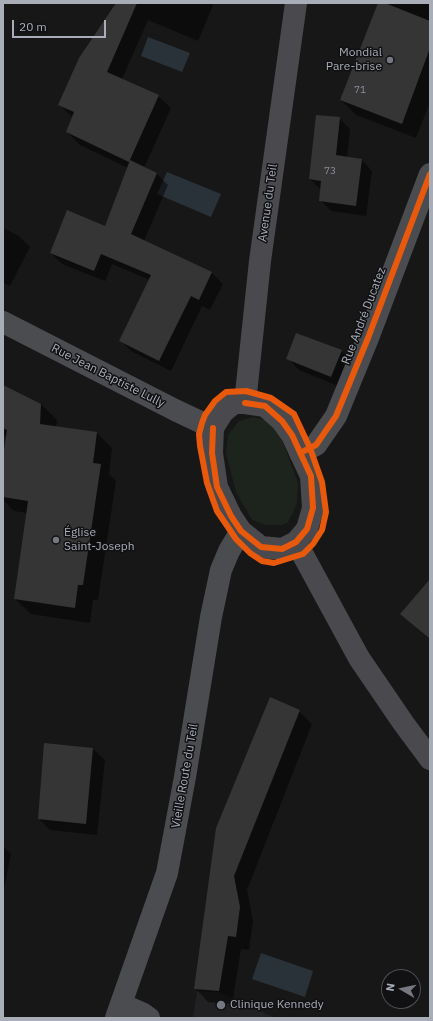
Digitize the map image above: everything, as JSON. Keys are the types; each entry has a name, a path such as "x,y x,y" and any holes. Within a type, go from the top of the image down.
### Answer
{"main road":[{"name":"Avenue du Teil","path":"245,403 260,261 296,3"},
{"path":"234,403 245,403 265,406 282,420 292,436 311,476 313,508 307,529 296,542 282,549 261,547 240,532 217,487 212,453 213,428 223,412 234,403"},
{"path":"296,542 359,658 430,760"}],"street":[{"name":"Rue André Ducatez","path":"300,453 316,445 336,416 368,338 430,174"},
{"name":"Rue Jean Baptiste Lully","path":"3,322 213,428"},
{"name":"Vieille Route du Teil","path":"118,1011 167,874 221,570 229,551 240,532"},
{"path":"118,1011 142,1013 149,1018"}],"shaded area":[{"path":"148,37 190,53 182,72 141,56"},
{"path":"167,172 221,194 211,217 157,194"},
{"path":"253,417 269,421 281,437 298,483 297,502 292,515 287,523 281,525 266,525 252,520 236,492 226,453 228,435 239,421"},
{"path":"261,953 313,971 305,997 252,979"},
{"name":"Clinique Kennedy","path":"197,991 219,992 275,1018 193,1018"}],"building":[{"path":"116,3 137,3 107,72 159,95 129,162 66,132 74,112 58,105 79,58"},
{"path":"378,3 385,3 430,21 430,48 402,124 340,100"},
{"path":"316,115 340,117 336,155 362,159 356,206 319,201 321,181 309,179"},
{"path":"130,160 157,173 131,234 212,272 199,300 191,296 159,361 119,341 151,275 101,254 94,271 50,253 67,210 105,226"},
{"path":"296,333 342,350 331,377 286,359"},
{"name":"Église Saint-Joseph","path":"3,385 41,404 40,424 97,432 93,463 101,464 83,585 78,585 75,608 14,599 28,501 3,497 3,456 7,430 3,428"},
{"path":"430,579 430,639 400,614"},
{"path":"270,697 300,710 234,876 240,907 236,937 228,936 219,991 194,989 216,828"},
{"path":"44,743 93,748 86,824 38,819"}],"cycle path":[{"path":"304,451 316,445 336,416 368,338 430,174"},
{"path":"246,391 271,398 294,414 310,448 322,482 326,512 322,530 313,544 303,554 274,563 262,561 250,553 236,539 217,511 207,483 200,446 199,434 202,423 205,415 215,401 226,392 246,391"},
{"path":"213,428 212,453 217,487 231,516 241,531 261,547 282,549 296,542 307,529 313,508 311,476 292,435 282,421 265,406 245,403"}],"place":[{"name":"Mondial Pare-brise","path":"390,60"},
{"name":"Église Saint-Joseph","path":"56,540"},
{"name":"Clinique Kennedy","path":"221,1005"}]}
